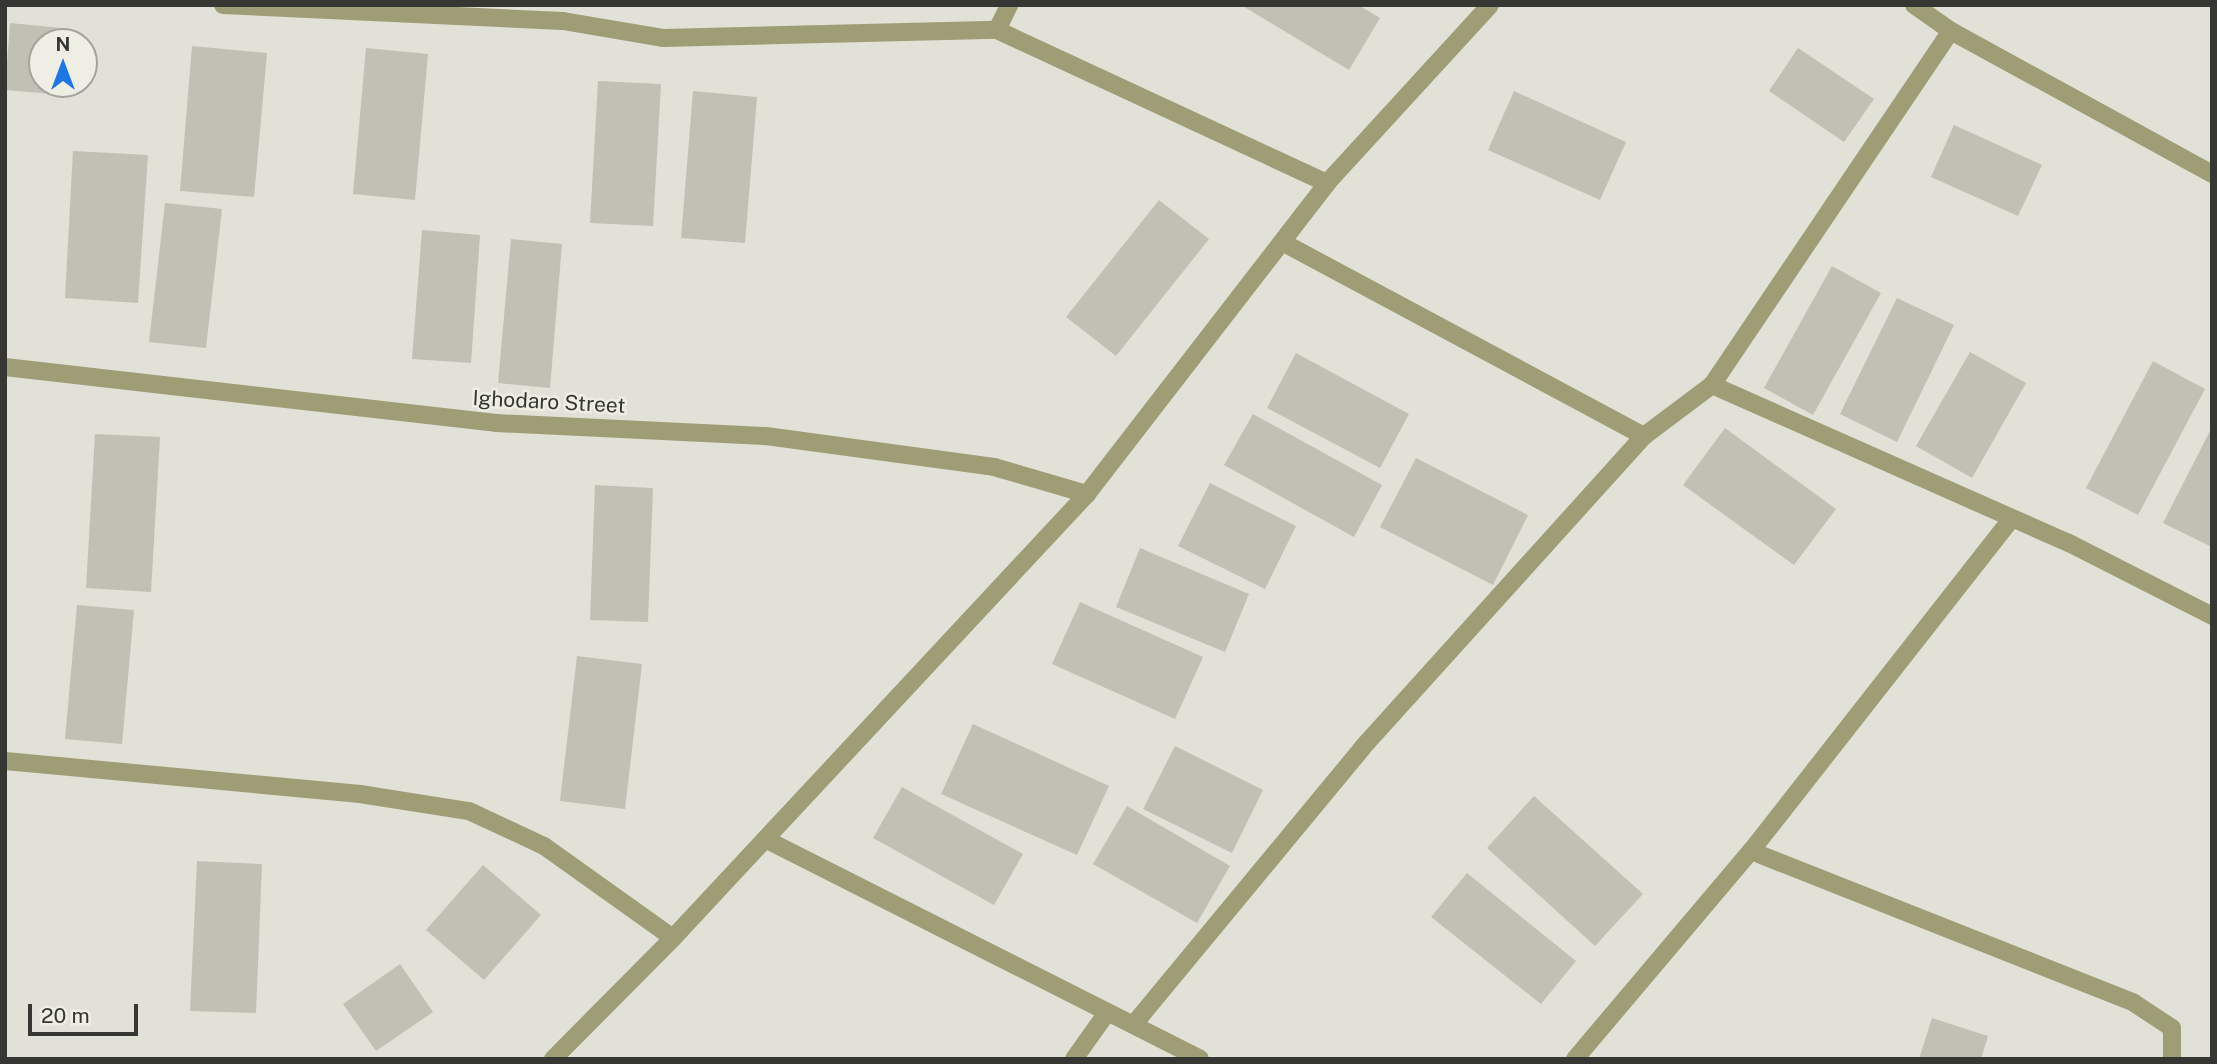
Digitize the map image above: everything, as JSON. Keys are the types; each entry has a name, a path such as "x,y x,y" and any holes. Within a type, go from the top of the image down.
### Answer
{"street":[{"path":"223,5 564,13 663,38 997,30 1327,183"},
{"path":"997,30 1009,5"},
{"path":"553,1059 673,938 1087,494 1327,183 1490,5"},
{"path":"1914,5 1951,31 2212,174"},
{"path":"1134,1024 1362,748 1644,436 1712,385 1951,31"},
{"path":"1282,242 1644,436"},
{"name":"Ighodaro Street","path":"5,367 496,423 766,436 994,467 1087,494"},
{"path":"1712,385 2011,519 2212,616"},
{"path":"1575,1059 1751,851 2011,519"},
{"path":"5,761 360,794 470,811 544,846 673,938"},
{"path":"765,839 1106,1014 1134,1024 1200,1059"},
{"path":"1751,851 2134,1003 2172,1028 2172,1059"},
{"path":"1074,1059 1106,1014"}],"building":[{"path":"1241,5 1358,5 1380,18 1349,70"},
{"path":"10,23 62,28 28,28 28,92 5,90"},
{"path":"192,46 267,53 254,197 180,191"},
{"path":"366,48 428,54 415,200 353,194"},
{"path":"1798,48 1874,99 1844,142 1769,91"},
{"path":"598,81 661,84 653,226 590,223"},
{"path":"693,91 757,97 745,243 681,238"},
{"path":"1514,91 1626,142 1600,200 1488,150"},
{"path":"1954,125 2042,165 2018,216 1931,177"},
{"path":"73,151 148,155 138,303 65,298"},
{"path":"1159,200 1209,239 1116,356 1066,317"},
{"path":"165,203 222,209 206,348 149,342"},
{"path":"422,230 480,235 471,363 412,359"},
{"path":"511,239 562,244 550,388 498,383"},
{"path":"1832,266 1881,293 1813,415 1764,388"},
{"path":"1897,298 1954,325 1897,442 1840,414"},
{"path":"1970,352 2026,383 1972,478 1916,446"},
{"path":"1296,353 1409,414 1380,468 1267,408"},
{"path":"2153,361 2205,389 2138,515 2086,488"},
{"path":"1253,414 1382,485 1354,537 1224,465"},
{"path":"2212,427 2212,547 2163,523"},
{"path":"1725,428 1836,509 1794,565 1683,485"},
{"path":"95,434 160,437 151,592 86,588"},
{"path":"1416,458 1528,515 1493,585 1380,527"},
{"path":"1210,483 1296,526 1265,589 1178,546"},
{"path":"595,485 653,488 648,622 590,620"},
{"path":"1140,548 1249,594 1225,652 1116,607"},
{"path":"1080,602 1203,657 1175,719 1052,664"},
{"path":"77,605 134,610 122,744 65,739"},
{"path":"577,656 642,664 625,809 560,801"},
{"path":"973,724 1109,786 1077,855 941,794"},
{"path":"1175,746 1263,790 1232,853 1143,809"},
{"path":"902,787 1023,854 994,905 873,838"},
{"path":"1534,796 1643,894 1595,946 1487,848"},
{"path":"1127,806 1230,866 1197,923 1093,864"},
{"path":"197,861 262,864 256,1013 190,1011"},
{"path":"483,865 541,915 484,980 426,930"},
{"path":"1467,873 1576,961 1541,1004 1431,917"},
{"path":"400,964 433,1012 376,1051 343,1004"},
{"path":"1932,1018 1988,1036 1981,1059 1919,1059"}]}
